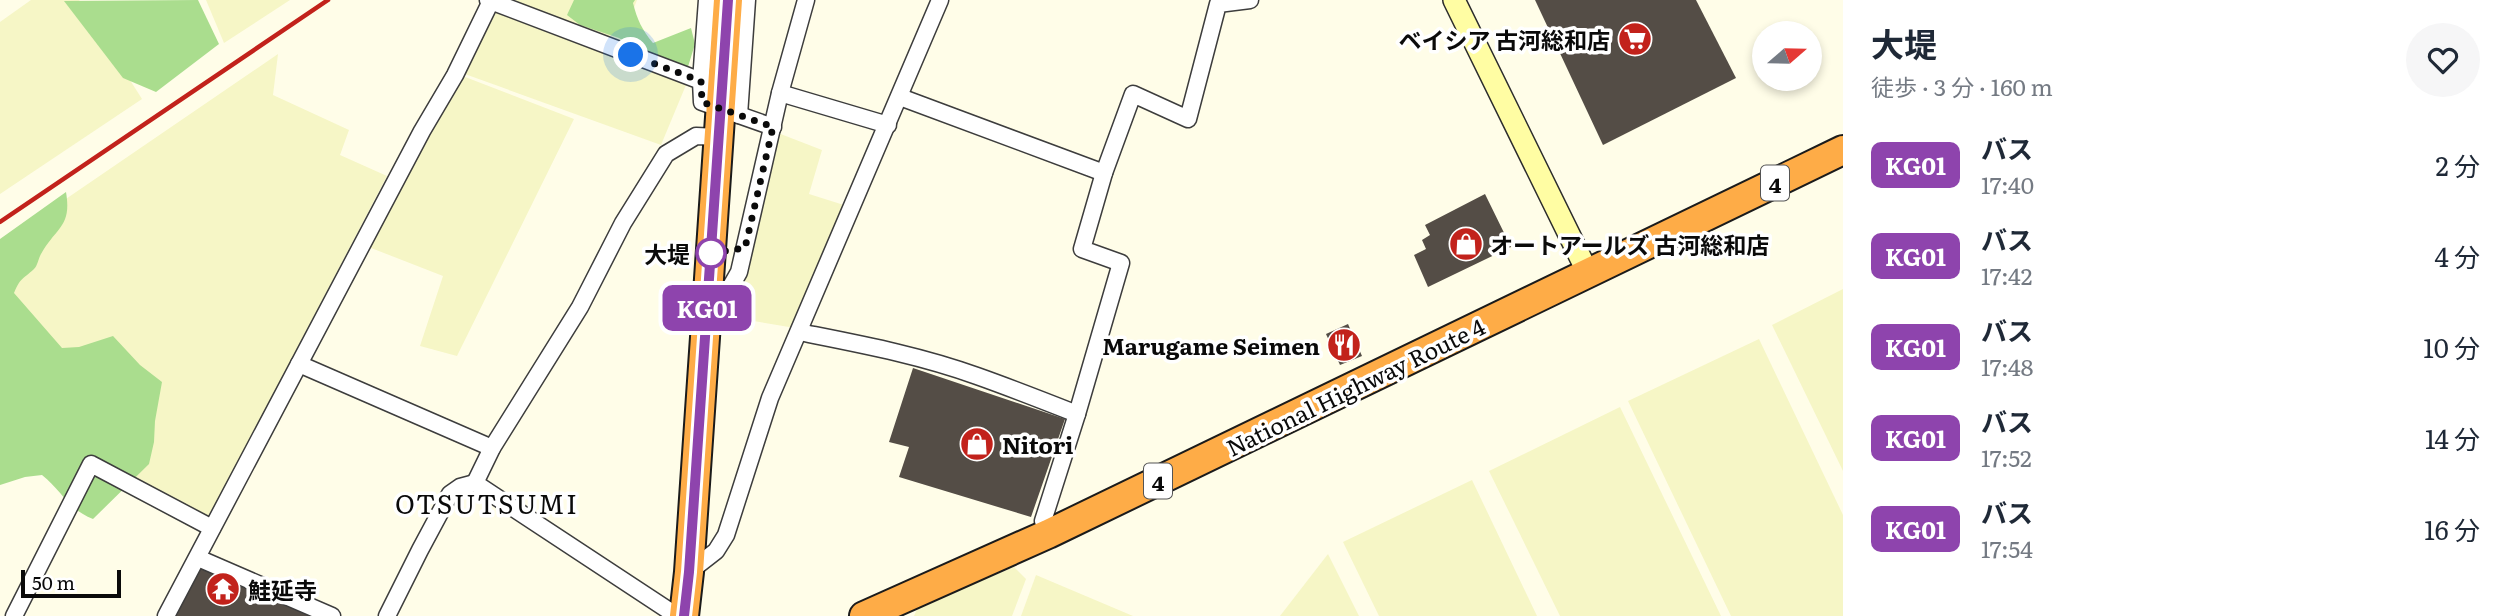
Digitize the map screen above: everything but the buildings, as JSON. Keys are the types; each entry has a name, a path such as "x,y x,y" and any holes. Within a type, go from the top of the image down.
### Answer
{"highway":[{"path":"684,616 719,137 730,112 728,0"},
{"name":"National Highway Route 4","path":"864,616 1048,534 1843,150"},
{"path":"689,572 700,616"}],"street":[{"path":"707,0 702,102 773,127"},
{"path":"730,112 747,0"},
{"path":"707,309 726,295 739,272 780,93 806,0"},
{"path":"689,572 716,551 726,535 770,398 901,97 940,0"},
{"path":"1048,534 1043,521 1121,263 1082,250 1104,173 1133,94 1188,119 1217,4 1250,0"},
{"path":"1454,0 1588,273"},
{"path":"166,616 422,131 455,75 489,1 701,81"},
{"path":"780,93 888,125"},
{"path":"901,97 1104,173"},
{"path":"475,483 492,448 580,307 623,223 666,154 696,136 719,137"},
{"path":"799,332 873,346 932,362 975,375 1077,414"},
{"path":"299,364 492,448"},
{"path":"14,616 91,464 212,528"},
{"path":"387,616 450,494 460,486 475,483 677,616"},
{"path":"198,558 332,616"}],"green space":[{"path":"31,0 79,0 142,99 0,194 0,22"},
{"path":"198,0 219,44 156,92 123,78 64,1"},
{"path":"206,0 290,0 224,43"},
{"path":"516,0 637,0 620,43 514,4"},
{"path":"574,0 635,0 633,3 638,19 653,43 691,28 695,44 687,70 637,49 619,38 580,25 567,15"},
{"path":"494,7 686,85 661,145 462,73"},
{"path":"278,54 273,95 349,130 340,155 387,176 209,517 125,473 0,322 0,244"},
{"path":"460,75 574,119 457,356 420,346 443,276 366,246"},
{"path":"778,133 822,150 809,194 847,206 795,328 736,318"},
{"path":"66,192 65,220 35,267 20,281 14,293 62,348 79,347 113,336 140,365 162,382 149,464 93,519 71,505 42,475 0,485 0,239"},
{"path":"1843,289 1843,471 1772,325"},
{"path":"1759,339 1843,515 1843,616 1731,616 1628,401"},
{"path":"1620,407 1721,616 1560,616 1489,471"},
{"path":"1472,480 1537,616 1379,616 1343,542"},
{"path":"1328,554 1359,616 1280,616"},
{"path":"1014,567 1026,579 1012,616 914,616 918,607"},
{"path":"1036,575 1133,616 1021,616"}],"railway":[{"path":"0,222 328,0"}],"bus line":[{"name":"KG01","path":"684,616 728,0"}],"place":[{"name":"ベイシア 古河総和店","path":"1635,39"},
{"name":"オートアールズ 古河総和店","path":"1466,244"},
{"name":"大堤","path":"711,253"},
{"name":"Marugame Seimen","path":"1344,345"},
{"name":"Nitori","path":"977,444"},
{"name":"鮭延寺","path":"223,589"}],"district":[{"name":"OTSUTSUMI","path":"487,502"}],"route":[{"path":"631,55 701,81 702,102 773,127 745,248 711,253"}]}
